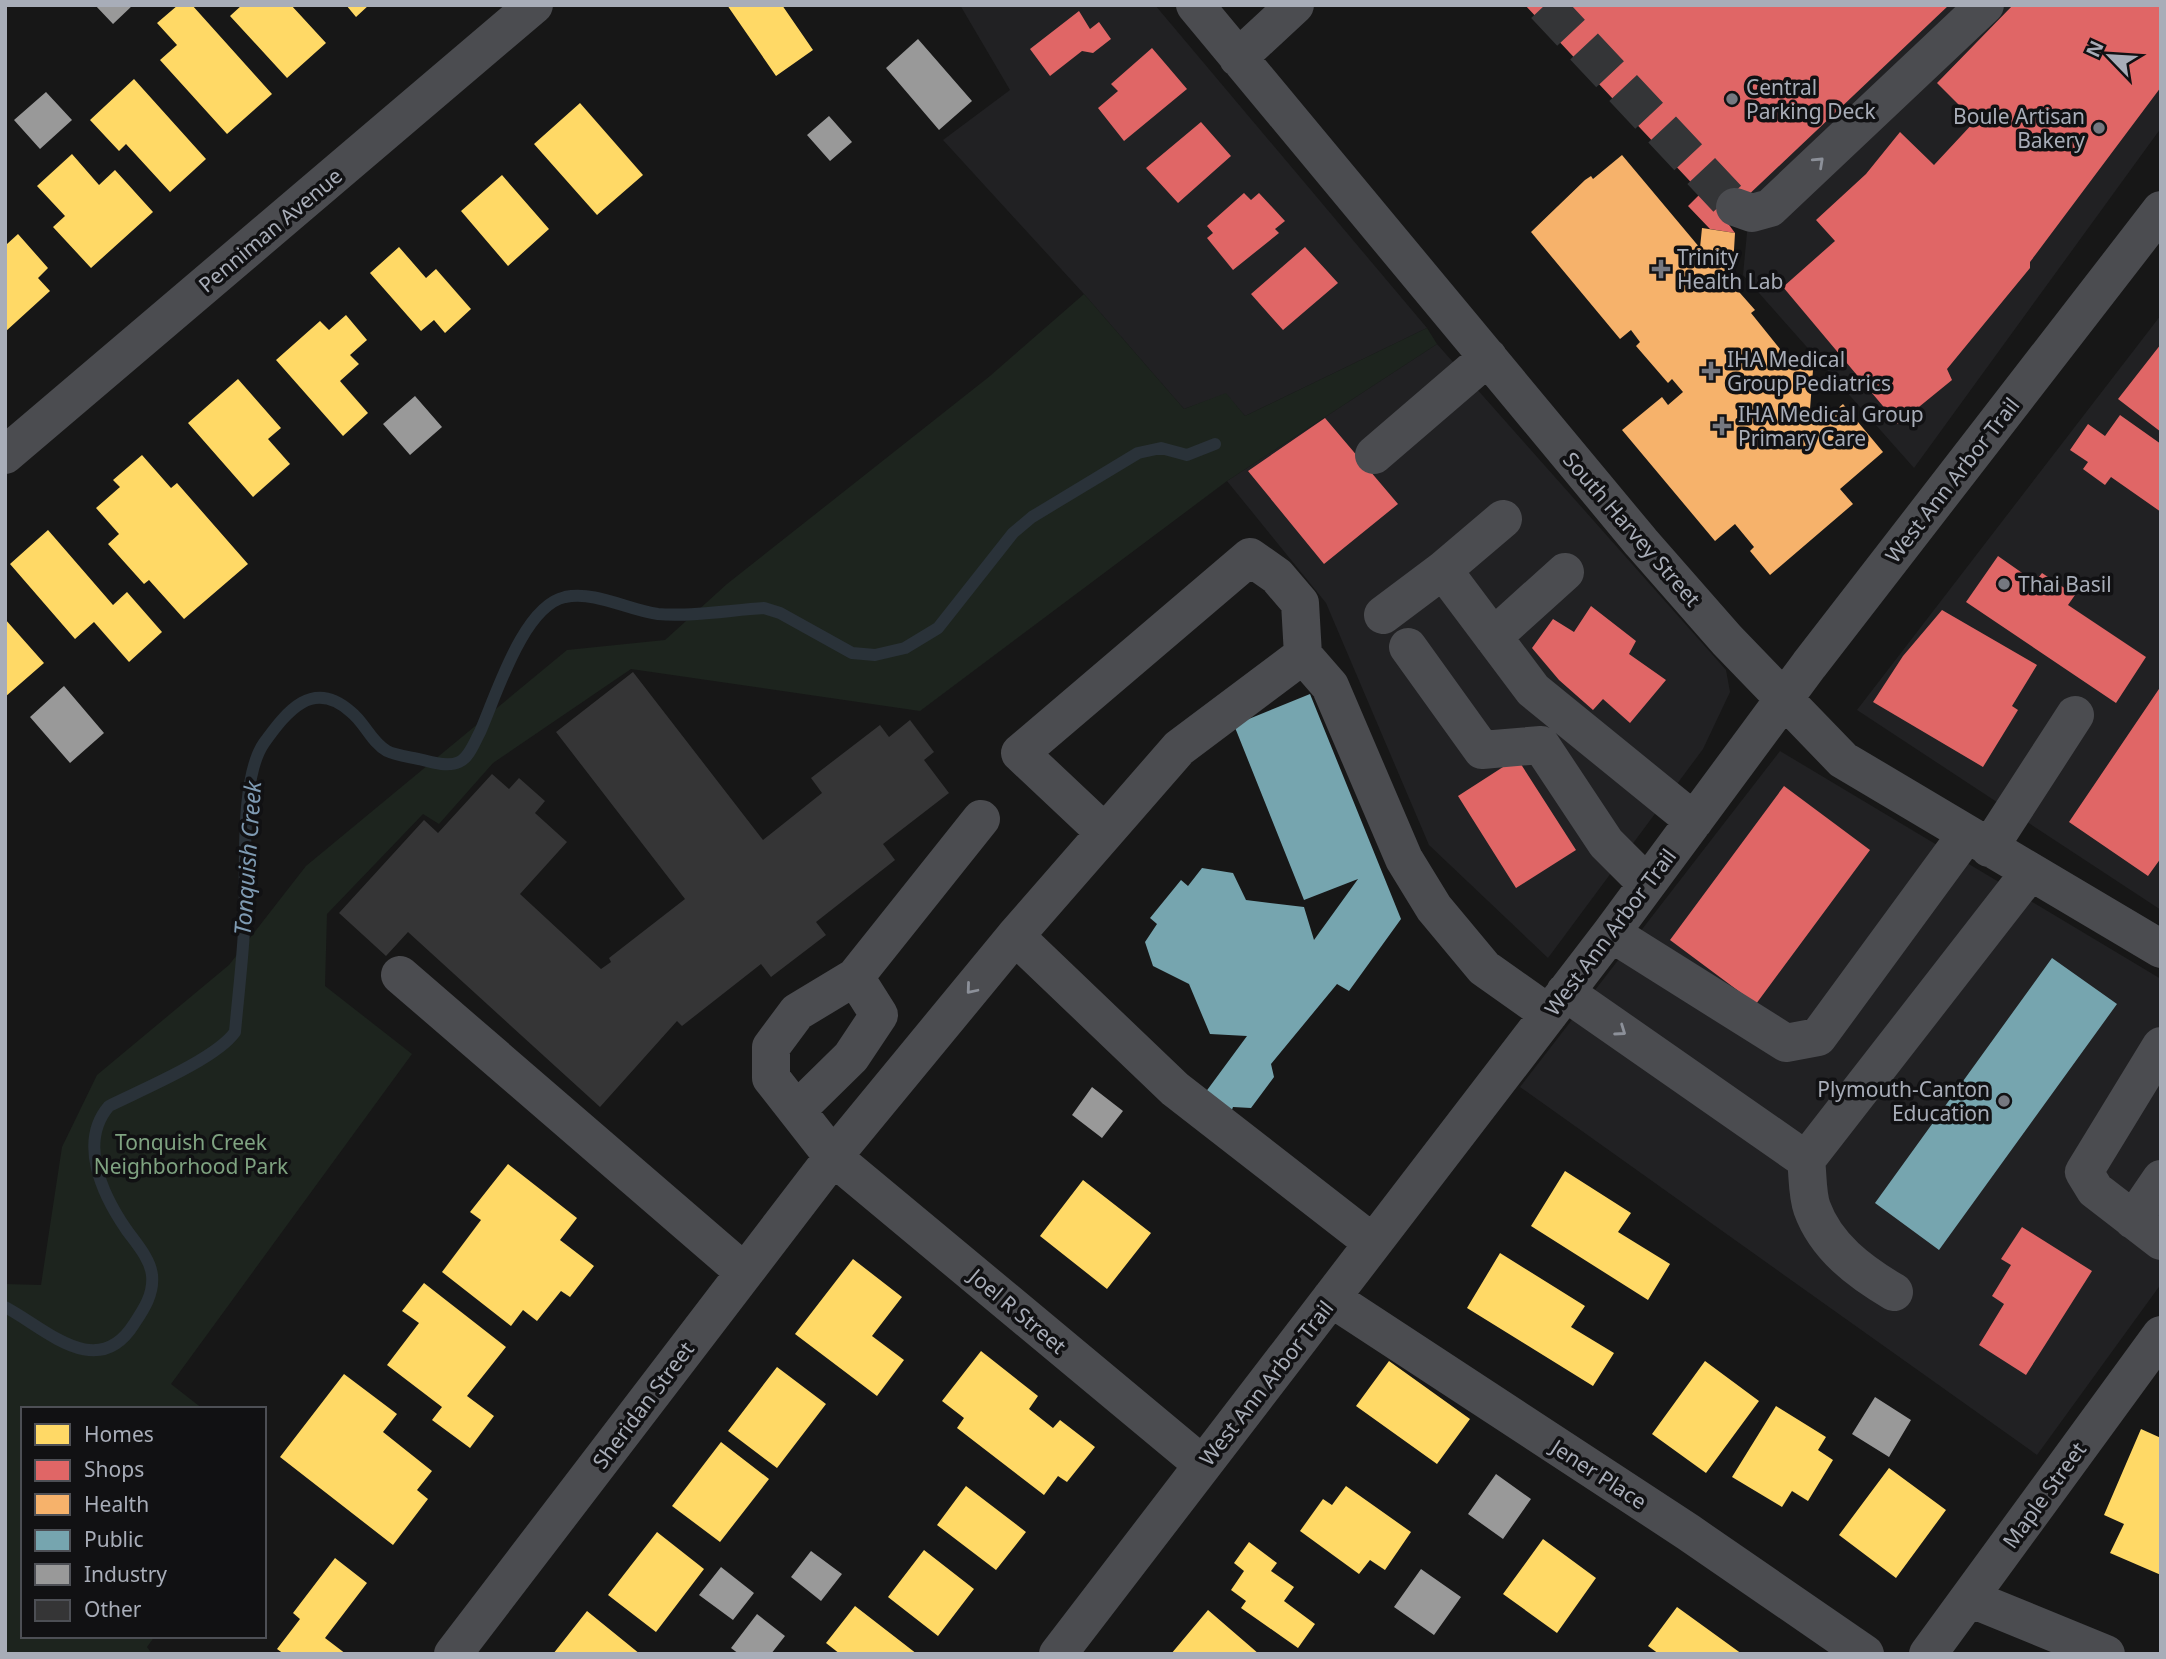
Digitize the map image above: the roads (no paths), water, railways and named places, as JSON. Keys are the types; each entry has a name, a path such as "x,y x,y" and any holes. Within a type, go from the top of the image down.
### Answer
{"street":[{"name":"Penniman Avenue","path":"5,455 534,5"},
{"name":"South Harvey Street","path":"1195,5 1650,552 1843,760 2161,949"},
{"path":"1238,58 1295,5"},
{"path":"1735,207 1752,213 1769,208 1985,5"},
{"name":"West Ann Arbor Trail","path":"1058,1654 1611,933 1784,698 2161,210"},
{"path":"1374,455 1488,357"},
{"path":"1383,615 1443,570 1503,519"},
{"path":"1105,833 1020,753 1250,557 1277,576 1300,603 1303,655 1329,685 1404,859 1434,908 1484,968 1557,1003 1806,1160"},
{"path":"1443,570 1533,690 1694,821"},
{"path":"1493,637 1565,572"},
{"path":"1408,647 1482,750 1541,745 1606,843 1647,884"},
{"name":"Sheridan Street","path":"453,1654 833,1157 1015,936 1179,748 1303,655"},
{"path":"1611,933 1786,1043 1818,1037 1978,841 2075,715"},
{"path":"797,1110 851,1057 878,1015 855,977 981,819"},
{"path":"1894,1292 1859,1271 1823,1231 1811,1206 1806,1160 2030,872"},
{"path":"1015,936 1175,1089 1373,1243"},
{"path":"400,975 744,1272"},
{"name":"Joel R Street","path":"855,977 797,1012 771,1047 771,1078 833,1157 1203,1465"},
{"path":"2161,1046 2084,1172 2095,1190 2147,1230 2161,1179"},
{"name":"Jener Place","path":"1331,1298 1688,1532 1865,1654"},
{"name":"Maple Street","path":"1928,1654 2160,1338"},
{"path":"1969,1598 2106,1654"}],"waterway":[{"name":"Tonquish Creek","path":"5,1307 53,1337 87,1350 104,1349 119,1341 145,1307 151,1289 151,1269 142,1250 117,1215 102,1184 94,1152 95,1135 109,1106 195,1063 212,1053 235,1032 244,931 245,833 250,781 264,743 292,710 313,698 325,698 337,702 356,716 377,743 391,753 441,764 459,762 466,757 474,744 524,634 550,604 565,597 589,597 646,612 670,615 764,608 780,613 852,653 875,655 905,648 938,628 1013,533 1032,517 1138,453 1161,448 1187,455 1215,444"}],"tunnel":[{"path":"1545,5 1735,207"}],"place":[{"name":"Central Parking Deck","path":"1732,99"},
{"name":"Boule Artisan Bakery","path":"2099,128"},
{"name":"Trinity Health Lab","path":"1661,269"},
{"name":"IHA Medical Group Pediatrics","path":"1711,371"},
{"name":"IHA Medical Group Primary Care","path":"1722,426"},
{"name":"Thai Basil","path":"2004,584"},
{"name":"Plymouth-Canton Education","path":"2004,1101"}],"park label":[{"name":"Tonquish Creek Neighborhood Park","path":"191,1154"}]}
